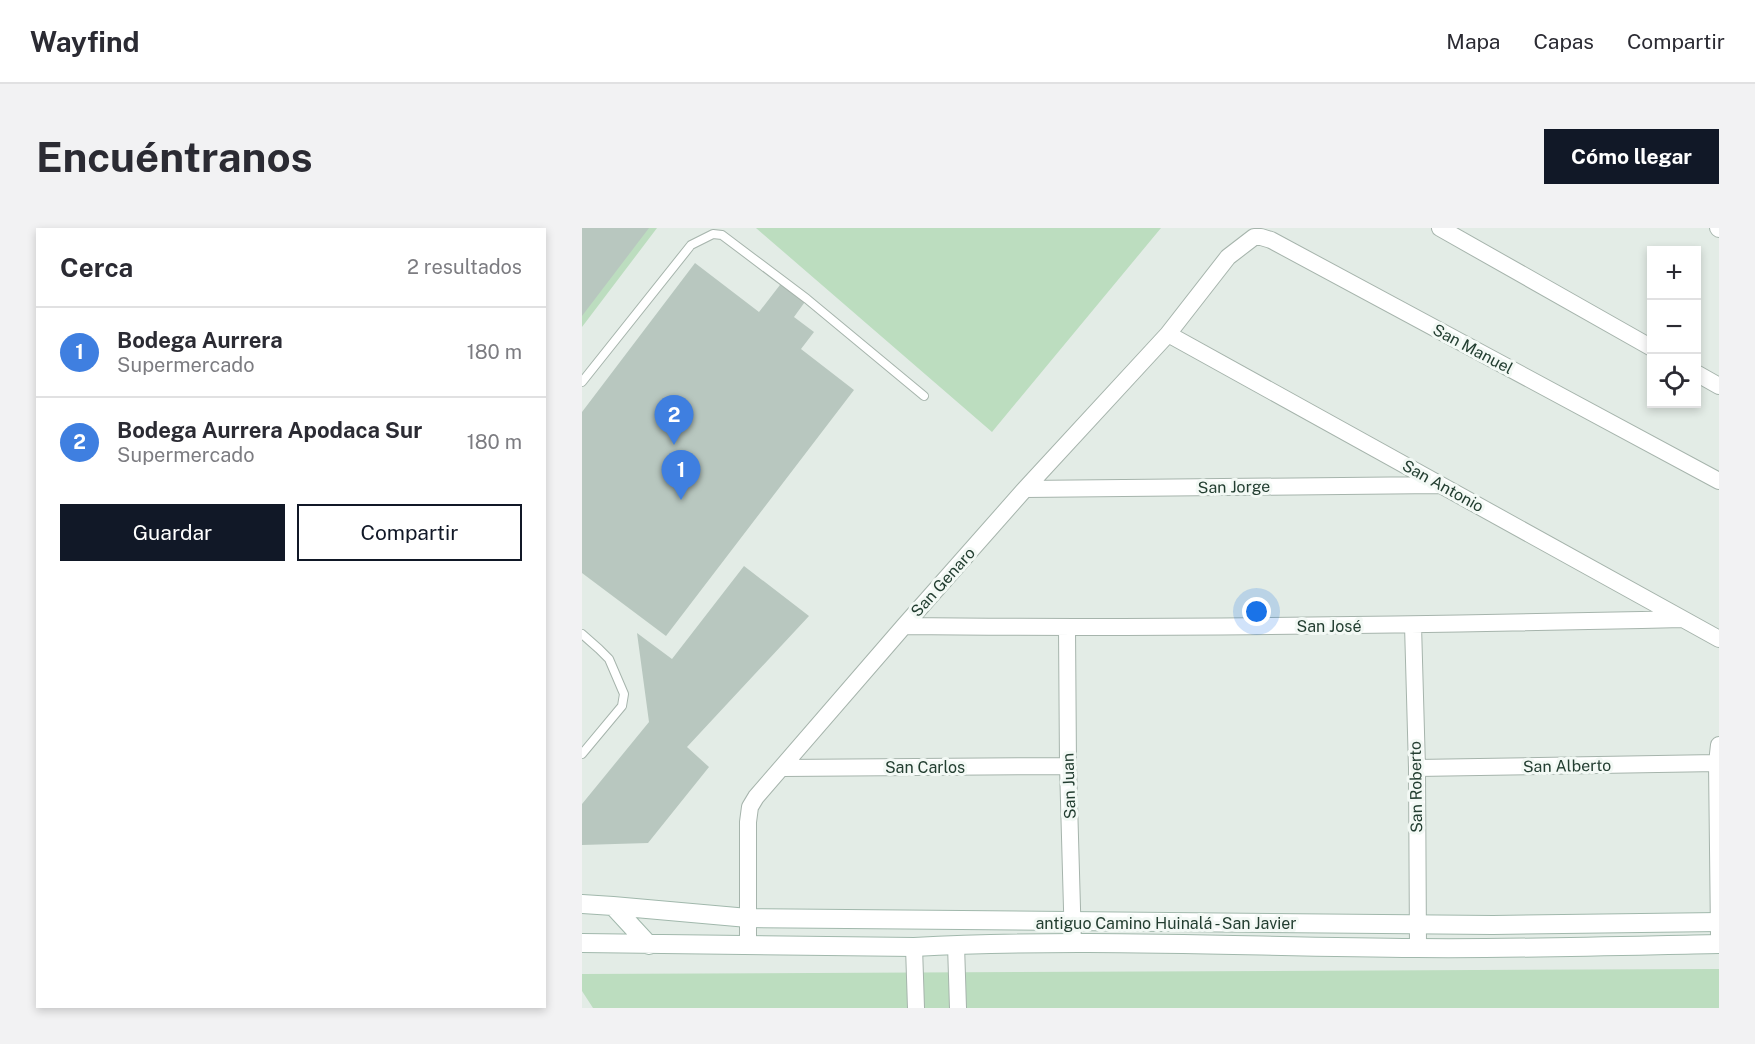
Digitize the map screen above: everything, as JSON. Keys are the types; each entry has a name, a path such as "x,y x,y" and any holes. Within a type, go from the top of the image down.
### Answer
{"main road":[{"name":"antiguo Camino Huinalá - San Javier","path":"582,904 748,918 1417,925 1719,922"},
{"path":"613,906 649,945"},
{"path":"582,943 914,947 1074,944 1418,948 1719,944"}],"street":[{"path":"1440,228 1647,345"},
{"name":"San Manuel","path":"1228,257 1254,237 1271,240 1719,481"},
{"name":"San Genaro","path":"748,944 748,822 750,807 756,797 1025,489 1168,334 1228,257"},
{"name":"San Antonio","path":"1168,334 1719,639"},
{"path":"1701,376 1719,386"},
{"name":"San Jorge","path":"1025,489 1442,485"},
{"name":"San José","path":"904,626 1067,628 1413,625 1682,619"},
{"name":"San Roberto","path":"1413,625 1418,948"},
{"name":"San Juan","path":"1067,628 1068,766 1074,944"},
{"path":"1719,745 1717,763 1719,935"},
{"name":"San Alberto","path":"1417,768 1717,763"},
{"name":"San Carlos","path":"782,768 1068,766"},
{"path":"956,945 958,1008"},
{"path":"914,947 916,1008"}],"lane":[{"path":"582,382 691,245 713,231 722,235 807,299 924,396"},
{"path":"582,634 609,659 625,698 622,705 582,754"}],"green space":[{"path":"582,228 657,228 582,327"},
{"path":"756,228 1161,228 992,432"},
{"path":"1719,969 1719,1008 593,1008 582,991 582,974"}],"building":[{"path":"582,228 649,228 582,316"},
{"path":"695,263 759,312 783,281 807,299 794,317 814,332 801,349 854,390 666,636 582,573 582,412"},
{"path":"744,566 809,616 687,747 709,767 648,843 582,845 582,804 649,722 637,633 672,659"}],"place":[{"name":"Bodega Aurrera Apodaca Sur","path":"674,445"},
{"name":"Bodega Aurrera","path":"681,500"}]}
